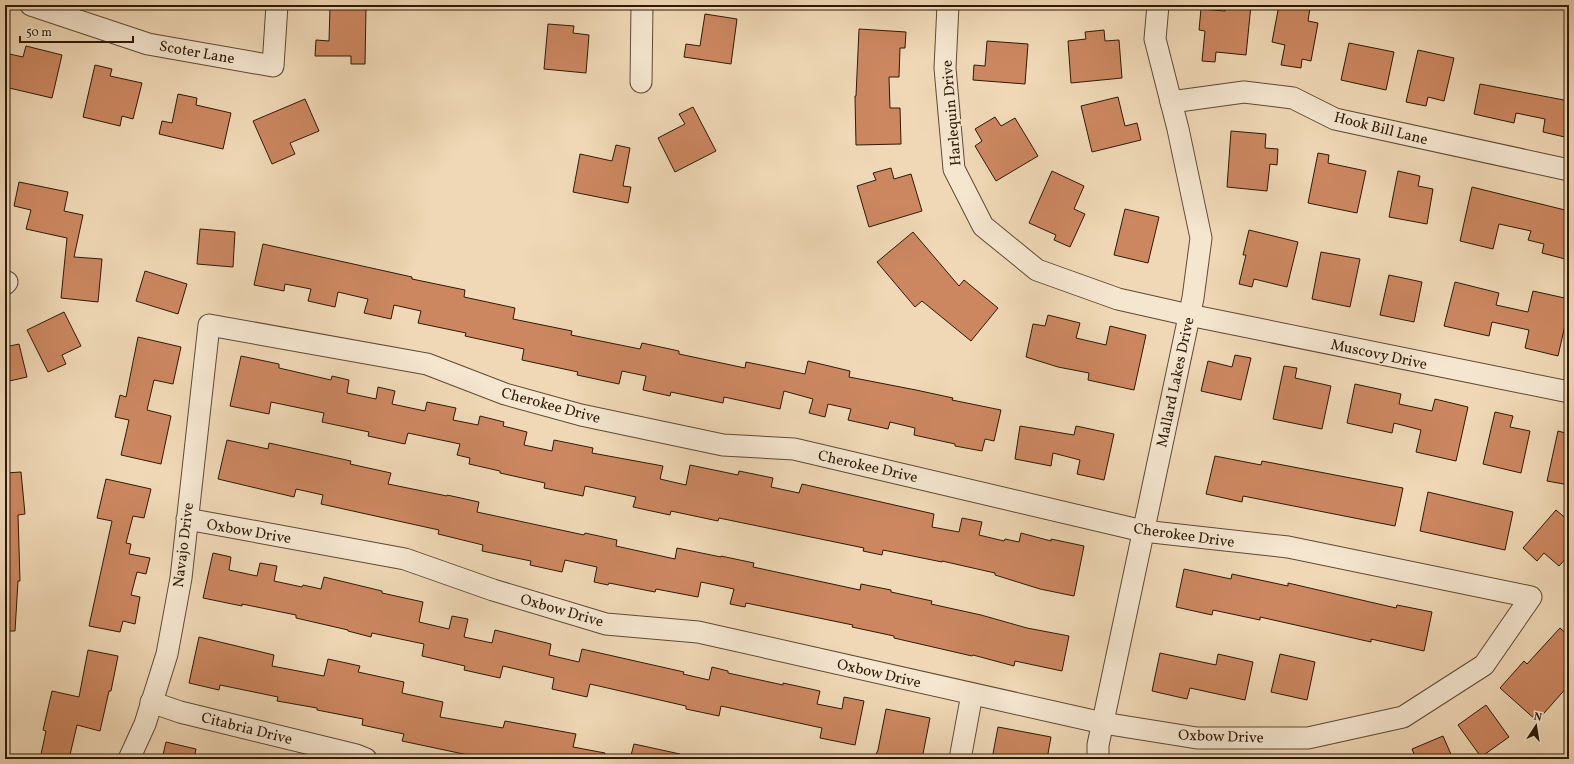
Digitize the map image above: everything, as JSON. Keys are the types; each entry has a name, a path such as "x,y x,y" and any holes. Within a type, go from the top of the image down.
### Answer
{"street":[{"name":"Scoter Lane","path":"31,5 148,44 273,66 277,5"},
{"path":"641,82 642,5"},
{"name":"Harlequin Drive","path":"948,5 945,68 954,169 983,226 1037,270 1118,299 1189,315"},
{"name":"Mallard Lakes Drive","path":"1098,759 1098,744 1102,723 1189,315 1201,238 1171,102 1155,39 1158,5"},
{"name":"Hook Bill Lane","path":"1171,102 1244,92 1293,98 1335,118 1569,170"},
{"name":"Muscovy Drive","path":"1189,315 1569,392"},
{"name":"Cherokee Drive","path":"208,325 427,364 505,394 581,415 723,445 794,449 1143,531 1288,547 1531,597"},
{"name":"Navajo Drive","path":"129,759 145,724 167,654 181,578 208,325"},
{"name":"Oxbow Drive","path":"187,519 405,559 493,590 606,624 698,632 1102,723 1197,738 1308,738 1403,717 1484,665 1531,597"},
{"path":"960,759 972,694"},
{"name":"Citabria Drive","path":"152,702 180,712 356,755 366,759"}],"building":[{"path":"1226,5 1251,5 1246,55 1216,52 1215,62 1202,61 1205,31 1199,30 1201,9 1225,11"},
{"path":"1279,5 1294,5 1310,8 1308,21 1318,23 1311,61 1302,59 1301,68 1281,65 1285,45 1272,42"},
{"path":"330,7 366,8 365,64 351,64 351,56 315,56 316,40 329,41"},
{"path":"705,14 737,19 731,64 684,57 686,44 700,46"},
{"path":"548,24 574,26 573,33 589,35 586,73 544,69"},
{"path":"859,29 906,32 905,48 900,48 899,77 889,77 890,108 900,108 901,144 856,145 855,96"},
{"path":"1104,30 1105,41 1119,40 1122,78 1071,83 1068,41 1086,39 1085,32"},
{"path":"987,41 1028,44 1025,84 973,80 974,65 985,66"},
{"path":"1349,43 1394,52 1386,90 1341,80"},
{"path":"26,46 62,55 52,98 5,87 5,53 23,57"},
{"path":"1418,50 1454,58 1444,101 1428,97 1426,106 1406,102"},
{"path":"95,65 112,69 110,76 142,83 133,119 122,116 120,126 83,117"},
{"path":"1480,84 1569,101 1569,138 1543,132 1545,119 1516,113 1514,123 1474,114"},
{"path":"178,94 197,98 196,105 231,113 223,149 159,134 162,121 172,123"},
{"path":"1118,97 1125,126 1137,123 1141,140 1092,152 1081,106"},
{"path":"305,99 319,131 290,143 295,154 272,164 253,121"},
{"path":"693,107 716,151 675,172 658,138 685,124 679,114"},
{"path":"995,117 1001,126 1015,118 1038,156 996,181 975,146 982,141 975,129"},
{"path":"1231,131 1266,134 1265,148 1278,149 1277,165 1270,164 1267,191 1227,187"},
{"path":"616,145 630,148 623,186 631,187 628,203 573,192 580,154 612,161"},
{"path":"1318,153 1329,155 1328,163 1366,171 1357,213 1308,203"},
{"path":"891,168 894,179 911,174 922,211 869,227 857,186 876,180 873,173"},
{"path":"1052,171 1084,186 1074,209 1085,214 1070,247 1054,240 1056,235 1029,223"},
{"path":"1398,171 1420,176 1418,186 1433,189 1427,224 1389,217"},
{"path":"19,182 68,192 64,211 83,215 74,257 102,259 98,302 61,298 67,238 26,229 31,210 14,206"},
{"path":"1472,187 1569,211 1569,260 1542,253 1544,244 1528,240 1531,231 1499,224 1493,249 1460,241"},
{"path":"1125,209 1159,217 1148,263 1114,255"},
{"path":"200,229 235,232 233,267 197,264"},
{"path":"1249,230 1298,242 1287,287 1254,279 1252,287 1239,284 1246,255 1243,255"},
{"path":"913,232 959,286 964,280 998,308 971,341 922,301 915,307 877,262"},
{"path":"263,244 465,290 464,297 515,308 513,319 572,331 571,335 640,349 642,343 679,351 679,354 745,368 746,362 805,374 808,361 850,371 849,377 953,398 952,400 1001,410 994,441 985,439 982,451 955,446 955,444 914,435 915,428 890,422 888,429 848,420 851,409 828,404 825,417 809,413 813,399 784,391 780,409 724,397 723,403 671,392 670,396 643,390 646,376 622,371 619,384 577,375 578,372 522,360 524,349 465,336 466,333 418,323 421,311 394,305 391,319 364,313 368,299 338,292 335,307 308,301 311,289 285,284 284,291 254,285"},
{"path":"1321,252 1360,259 1350,307 1312,299"},
{"path":"145,271 187,284 178,314 136,301"},
{"path":"1389,275 1422,282 1414,322 1380,315"},
{"path":"1455,282 1499,293 1496,305 1528,312 1533,291 1569,299 1569,308 1558,356 1525,348 1529,330 1492,322 1489,336 1444,326"},
{"path":"64,312 81,346 62,355 66,364 48,372 27,330"},
{"path":"1048,315 1080,323 1076,338 1106,345 1110,326 1146,335 1134,390 1088,380 1089,373 1058,367 1026,357 1033,324 1045,326"},
{"path":"138,337 181,347 173,384 154,380 147,410 171,416 161,464 121,455 129,420 115,417 120,395 126,397"},
{"path":"19,344 27,377 5,382 5,347"},
{"path":"1235,355 1251,358 1241,400 1201,391 1208,361 1232,367"},
{"path":"241,356 279,364 279,368 331,380 332,376 349,380 347,393 376,399 378,387 395,391 392,404 425,411 427,402 456,408 453,420 478,425 480,416 504,422 503,426 527,432 524,445 552,451 554,440 593,448 592,453 663,466 660,479 686,485 690,465 738,475 739,471 773,478 771,487 799,493 802,484 934,514 932,527 959,532 962,518 982,522 979,535 1004,541 1005,539 1019,542 1021,533 1051,541 1051,539 1084,546 1074,596 1040,589 995,575 995,573 942,561 883,550 882,555 863,551 864,548 719,518 718,521 671,511 670,515 633,507 636,497 585,486 583,496 544,488 545,483 500,473 500,471 469,464 470,458 457,455 460,444 408,433 405,444 368,436 369,432 322,422 324,413 271,402 269,414 230,406"},
{"path":"1284,366 1297,368 1295,378 1331,386 1322,429 1273,419"},
{"path":"1355,384 1401,394 1399,404 1432,411 1435,399 1468,407 1456,461 1416,452 1421,430 1394,423 1392,433 1347,423"},
{"path":"1495,412 1513,416 1510,427 1530,431 1521,473 1483,464"},
{"path":"1020,426 1074,435 1076,426 1114,434 1104,480 1077,474 1080,460 1053,453 1051,466 1015,459"},
{"path":"1558,431 1569,434 1569,485 1547,481"},
{"path":"227,440 268,449 269,443 351,461 350,464 391,473 388,484 479,502 477,512 584,535 585,533 617,540 616,546 675,559 677,548 721,556 754,563 753,567 860,590 861,584 891,590 891,592 932,601 931,604 981,615 1027,628 1069,636 1062,671 1015,661 1014,666 973,655 894,638 894,636 852,627 853,625 746,603 745,607 730,604 734,589 701,582 698,597 656,589 655,592 609,583 608,585 594,582 597,567 565,560 562,572 530,565 531,561 482,551 483,545 438,534 439,530 321,504 323,495 296,489 294,497 218,479"},
{"path":"1215,456 1261,465 1262,461 1403,488 1395,526 1243,496 1242,502 1206,494"},
{"path":"21,472 25,514 18,515 20,581 18,581 15,631 5,631 5,473"},
{"path":"106,479 151,489 144,518 133,516 126,543 131,544 129,554 150,558 146,574 137,572 131,595 140,597 135,624 123,621 120,632 89,626 112,521 97,518"},
{"path":"1428,492 1513,512 1505,550 1420,531"},
{"path":"1556,510 1569,521 1569,555 1559,566 1544,553 1537,561 1523,548"},
{"path":"213,553 231,557 229,570 257,576 260,563 277,566 274,581 302,587 303,585 321,589 324,577 382,591 382,593 423,602 419,622 449,629 452,616 468,619 464,637 492,643 495,630 551,644 549,655 579,662 582,649 684,672 683,674 709,680 712,667 728,671 728,673 783,685 783,683 820,691 817,704 842,709 844,697 864,701 855,745 820,738 822,728 721,706 719,716 686,709 686,706 590,684 587,697 552,689 554,678 503,666 500,678 464,670 465,666 422,656 424,644 372,633 371,637 296,618 296,615 203,598"},
{"path":"1184,569 1231,579 1232,574 1288,586 1288,583 1396,608 1397,605 1432,612 1424,651 1371,639 1371,642 1260,617 1260,620 1213,610 1212,615 1176,607"},
{"path":"1560,628 1569,636 1569,685 1537,721 1500,688 1524,661 1527,664"},
{"path":"199,637 274,655 272,666 324,676 328,659 360,666 358,672 404,682 402,693 443,702 440,717 503,728 505,721 576,734 573,747 605,753 605,759 487,759 402,741 404,734 362,725 363,719 317,710 317,708 277,701 278,697 220,685 219,690 189,683"},
{"path":"88,650 118,656 111,691 109,691 100,731 77,725 69,759 40,759 46,731 43,730 52,691 79,697"},
{"path":"1160,653 1216,665 1218,654 1253,662 1245,700 1190,688 1187,699 1152,691"},
{"path":"1280,654 1315,662 1307,700 1271,692"},
{"path":"1486,705 1509,737 1481,757 1458,725"},
{"path":"886,709 930,718 922,759 874,759 878,750"},
{"path":"998,727 1051,737 1047,759 992,759"},
{"path":"1443,736 1453,759 1416,759 1412,749"},
{"path":"166,742 196,749 194,759 162,759"},
{"path":"634,744 680,754 680,759 630,759"}]}
